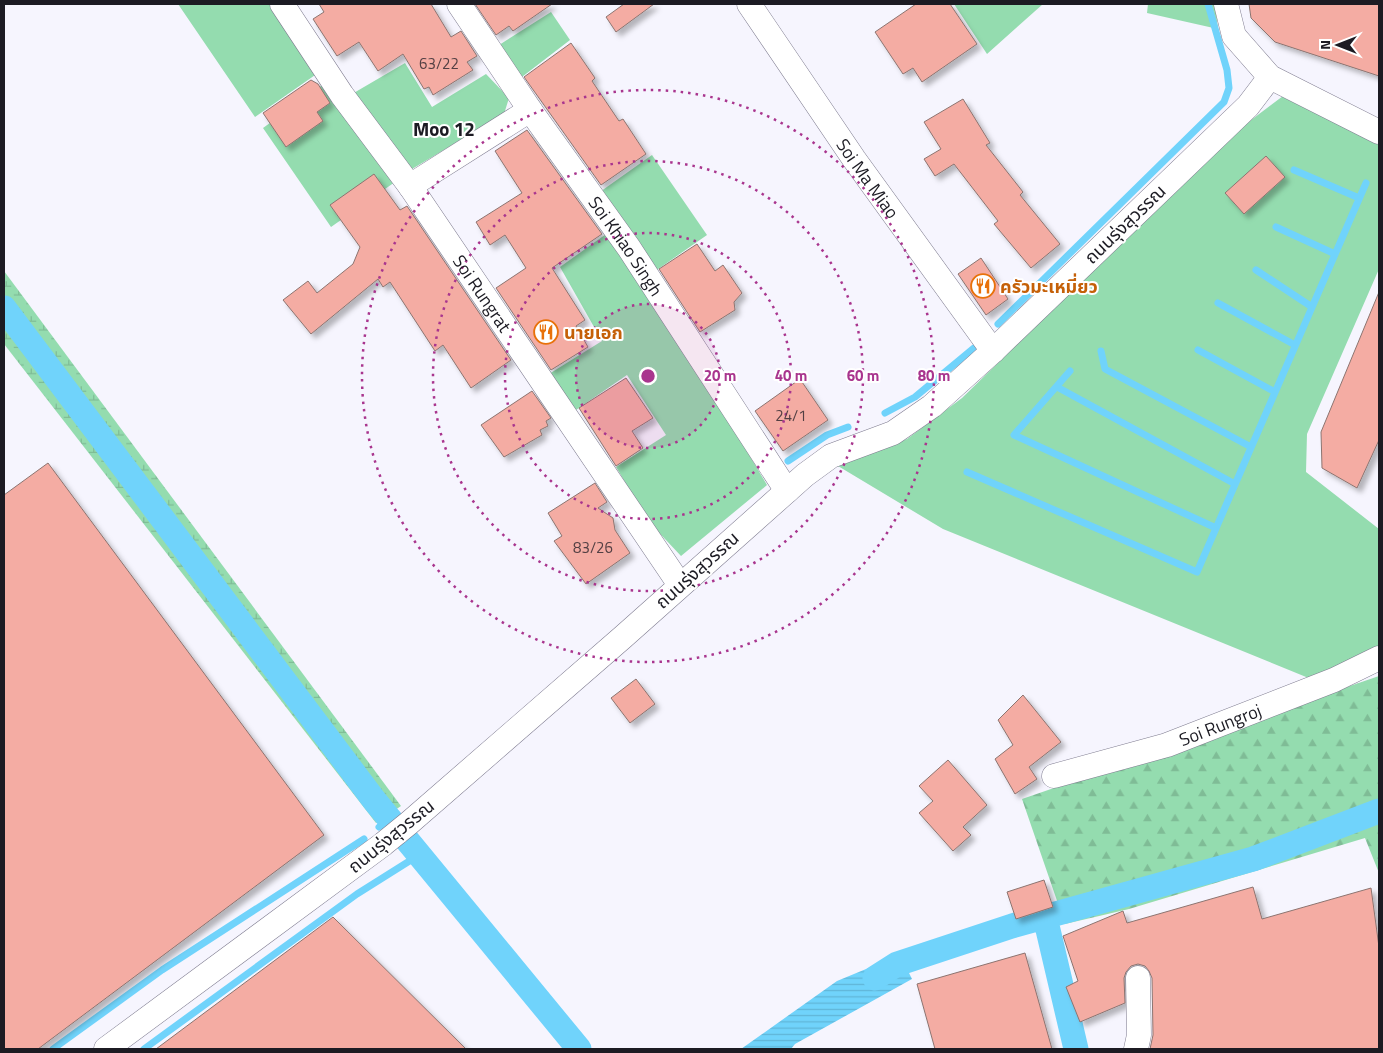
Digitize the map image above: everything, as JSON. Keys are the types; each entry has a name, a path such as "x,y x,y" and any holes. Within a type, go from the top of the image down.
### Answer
{"street":[{"name":"Soi Rungrat","path":"282,4 342,95 410,186 680,585"},
{"name":"Soi Khiao Singh","path":"459,4 530,110 629,248 787,491"},
{"name":"Soi Ma Miao","path":"749,4 854,159 993,350"},
{"path":"1226,4 1234,36 1270,77 1379,132"},
{"name":"ถนนรุ่งสุวรรณ","path":"106,1049 409,824 623,637 804,475 832,456 893,433 932,406 1248,106 1270,77"},
{"path":"410,186 530,110"},
{"name":"Soi Rungroj","path":"1054,776 1167,745 1334,680 1379,658"},
{"path":"1136,1049 1139,1035 1138,978"}],"green space":[{"path":"178,4 273,4 318,73 255,117"},
{"path":"954,4 1043,4 987,54"},
{"path":"1148,4 1215,4 1218,29 1147,13"},
{"path":"551,12 570,40 518,80 496,47"},
{"path":"405,63 432,107 486,74 509,98 504,114 412,169 352,94"},
{"path":"325,83 395,182 331,227 263,128"},
{"path":"1283,96 1379,145 1379,269 1307,434 1306,472 1379,529 1379,659 1338,690 943,529 838,466 907,439 962,398 1234,133"},
{"path":"652,155 707,235 651,274 597,194"},
{"path":"609,232 698,368 767,485 681,556 649,522 616,467 666,435 627,375 576,410 549,374 602,341 560,267"},
{"path":"4,271 401,806 376,823 4,344"},
{"path":"1379,676 1379,873 1365,838 1129,909 1065,924 1022,799"}],"water":[{"path":"900,955 912,979 795,1044 791,1049 741,1049 837,981"}],"building":[{"path":"319,4 431,4 451,37 461,31 477,56 467,62 473,70 433,95 429,87 424,89 403,54 378,71 359,42 337,56 313,19 324,12"},
{"path":"475,4 552,4 513,31 509,26 496,35"},
{"path":"624,4 654,4 616,32 606,17"},
{"path":"916,4 950,4 977,44 922,82 913,68 903,74 875,32"},
{"path":"1249,4 1379,4 1379,76 1275,42 1251,18"},
{"path":"571,43 595,78 592,81 619,121 623,119 646,154 601,185 524,77"},
{"path":"311,80 318,84 330,103 317,112 323,121 286,147 263,113"},
{"path":"963,99 990,143 986,145 1023,192 1020,195 1060,244 1031,268 994,224 998,221 954,164 935,176 924,159 941,149 924,122"},
{"path":"527,130 602,234 552,268 585,320 576,326 588,347 551,370 496,288 526,268 505,235 490,245 476,222 522,193 495,151"},
{"path":"1266,156 1285,177 1244,214 1225,193"},
{"path":"374,174 400,210 407,206 511,360 471,388 443,345 435,351 390,282 383,287 378,279 311,334 283,300 308,281 317,293 353,264 360,247 330,205"},
{"path":"697,244 715,271 723,265 742,293 734,302 735,310 700,332 659,269"},
{"name":"ครัวมะเหมี่ยว","path":"981,258 1008,299 986,315 958,274"},
{"path":"1379,292 1379,440 1357,488 1322,468 1321,432"},
{"path":"626,378 653,418 632,431 643,448 616,466 579,408"},
{"path":"800,379 828,420 783,451 755,411"},
{"path":"532,391 551,418 546,421 548,426 540,430 542,435 504,457 481,425"},
{"path":"48,463 324,835 38,1049 4,1049 4,495"},
{"path":"595,483 607,502 598,508 613,518 615,530 630,553 586,584 554,541 562,536 548,513"},
{"path":"636,679 655,704 630,723 611,698"},
{"path":"1023,695 1061,742 1029,767 1037,779 1015,794 995,759 1013,745 998,720"},
{"path":"948,760 987,805 963,827 971,835 953,851 919,813 933,801 919,786"},
{"path":"1044,880 1053,907 1016,919 1007,892"},
{"path":"1253,887 1262,919 1371,888 1379,947 1379,1049 1150,1049 1153,1035 1152,978 1145,966 1138,964 1131,966 1124,978 1125,1003 1080,1022 1066,987 1078,981 1063,936 1123,911 1127,923"},
{"path":"333,917 466,1049 156,1049"},
{"path":"1025,953 1052,1049 935,1049 917,984"}],"waterway":[{"path":"998,324 1224,102 1229,88 1227,70 1208,4"},
{"path":"1294,170 1359,198"},
{"path":"967,472 1197,572 1366,183"},
{"path":"1276,227 1335,254"},
{"path":"1256,270 1312,307"},
{"path":"1218,303 1295,345"},
{"path":"4,308 374,800 579,1049"},
{"path":"885,413 915,397 974,348"},
{"path":"1198,350 1275,392"},
{"path":"1101,351 1105,369 1251,447"},
{"path":"1070,371 1014,435 1216,528"},
{"path":"1057,387 1235,484"},
{"path":"788,461 827,435 848,427"},
{"path":"875,978 897,964 1012,926 1253,859 1379,811"},
{"path":"379,827 389,818"},
{"path":"53,1049 162,970 364,839"},
{"path":"144,1049 357,894 419,855"},
{"path":"1045,917 1076,1049"}],"place":[{"name":"ครัวมะเหมี่ยว","path":"983,286"},
{"name":"นายเอก","path":"546,332"}],"district":[{"name":"Moo 12","path":"444,128"}]}
